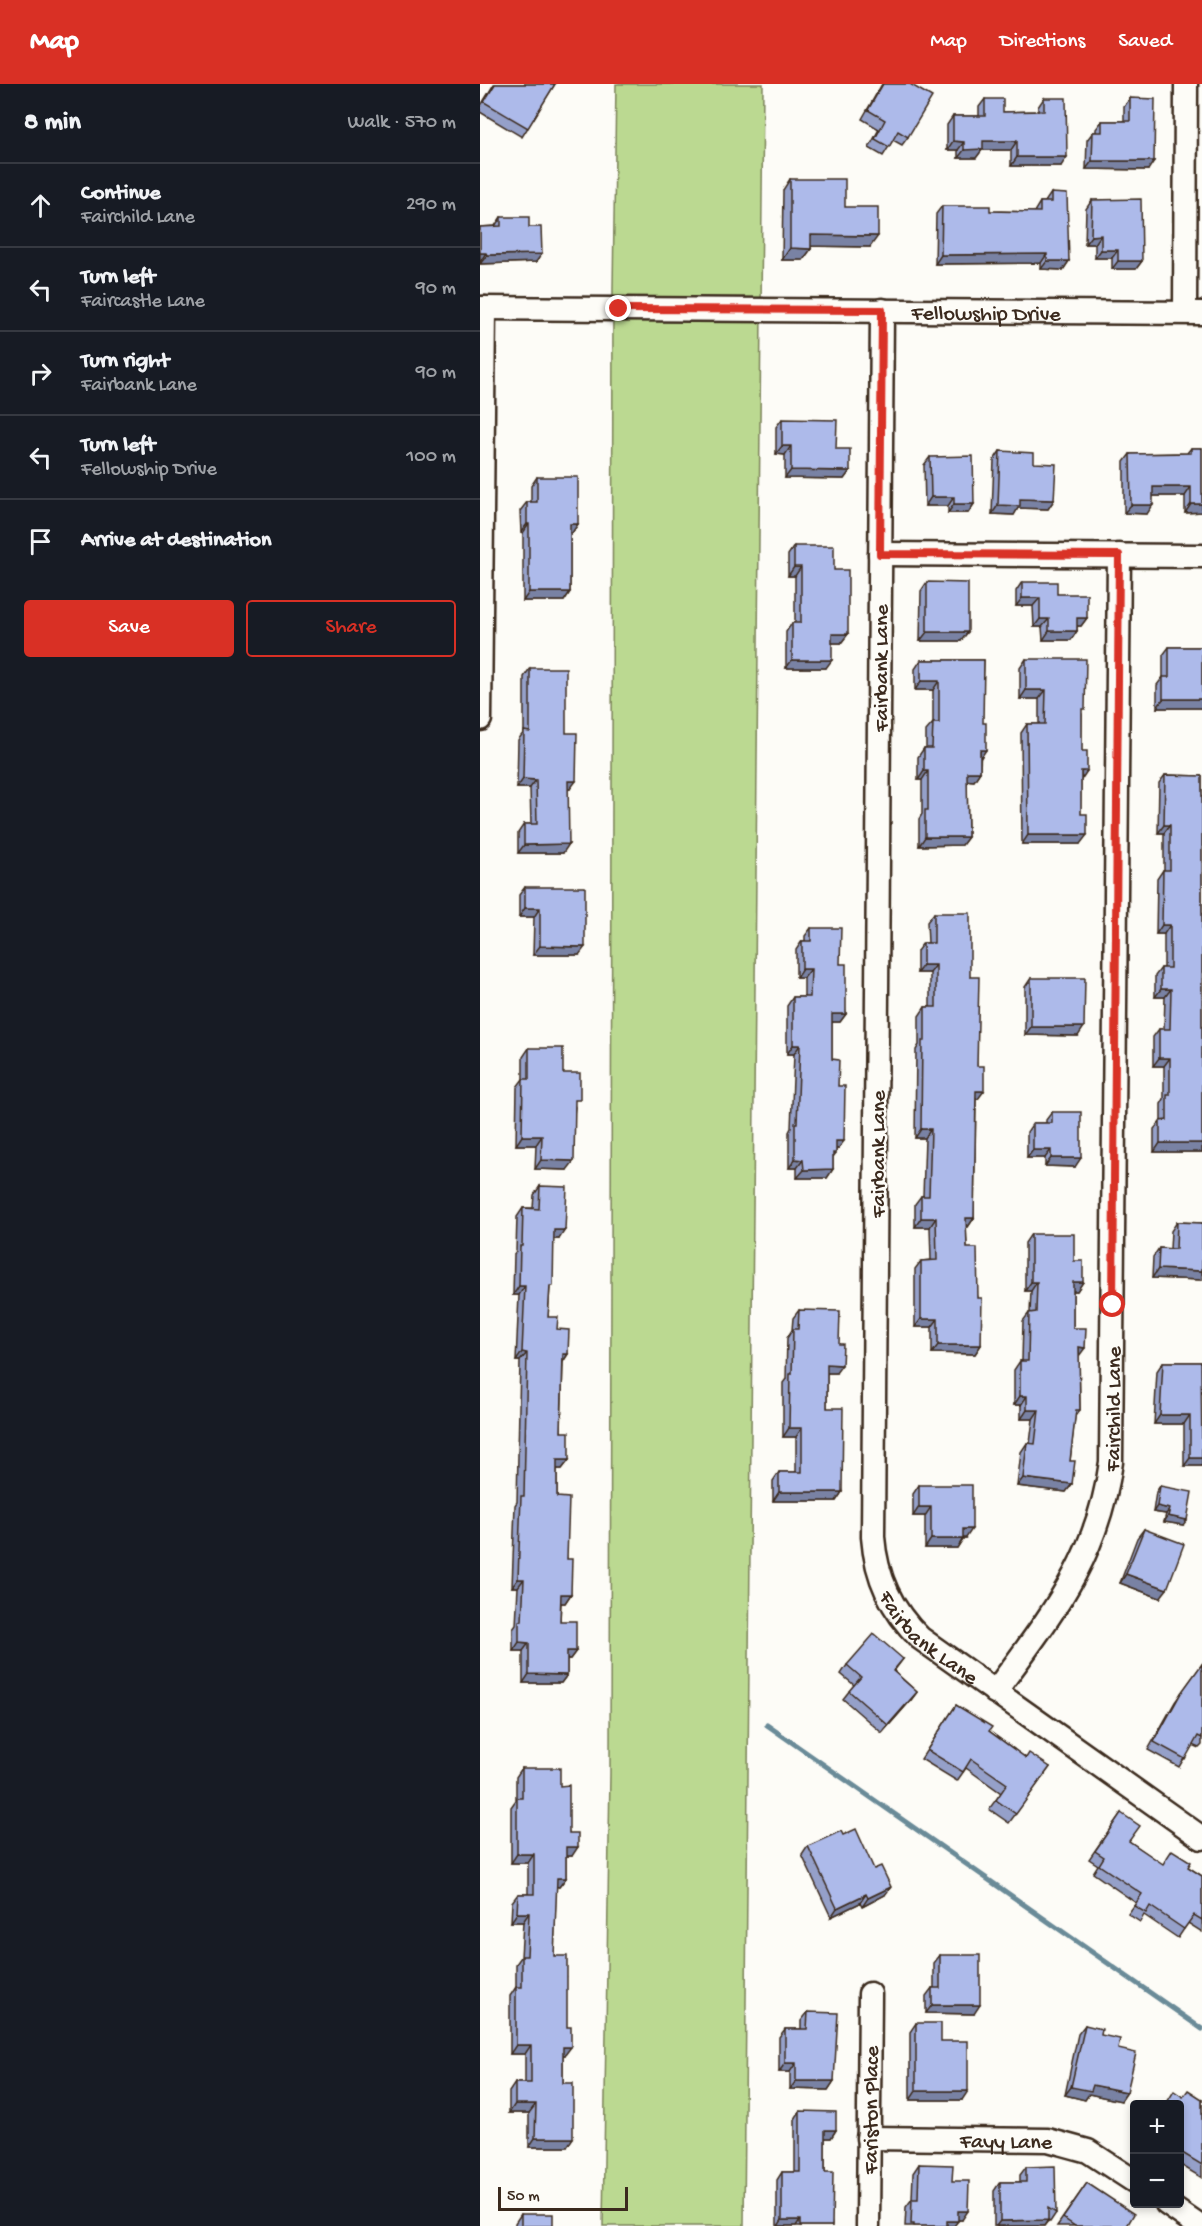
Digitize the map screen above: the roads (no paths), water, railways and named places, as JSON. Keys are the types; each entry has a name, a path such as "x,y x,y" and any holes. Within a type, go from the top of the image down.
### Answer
{"street":[{"path":"1186,84 1194,313"},
{"path":"480,719 482,308"},
{"name":"Fellowship Drive","path":"482,308 1194,313"},
{"name":"Fairbank Lane","path":"882,310 874,1549 884,1587 902,1620 931,1647 1198,1827"},
{"path":"880,554 1202,556"},
{"name":"Fairchild Lane","path":"995,1692 1059,1604 1080,1566 1101,1513 1112,1462 1119,555"},
{"name":"Fariston Place","path":"868,2226 870,1994"},
{"name":"Fayy Lane","path":"868,2138 1048,2139 1088,2151 1130,2178"}],"waterway":[{"path":"767,1725 1202,2029"}]}
